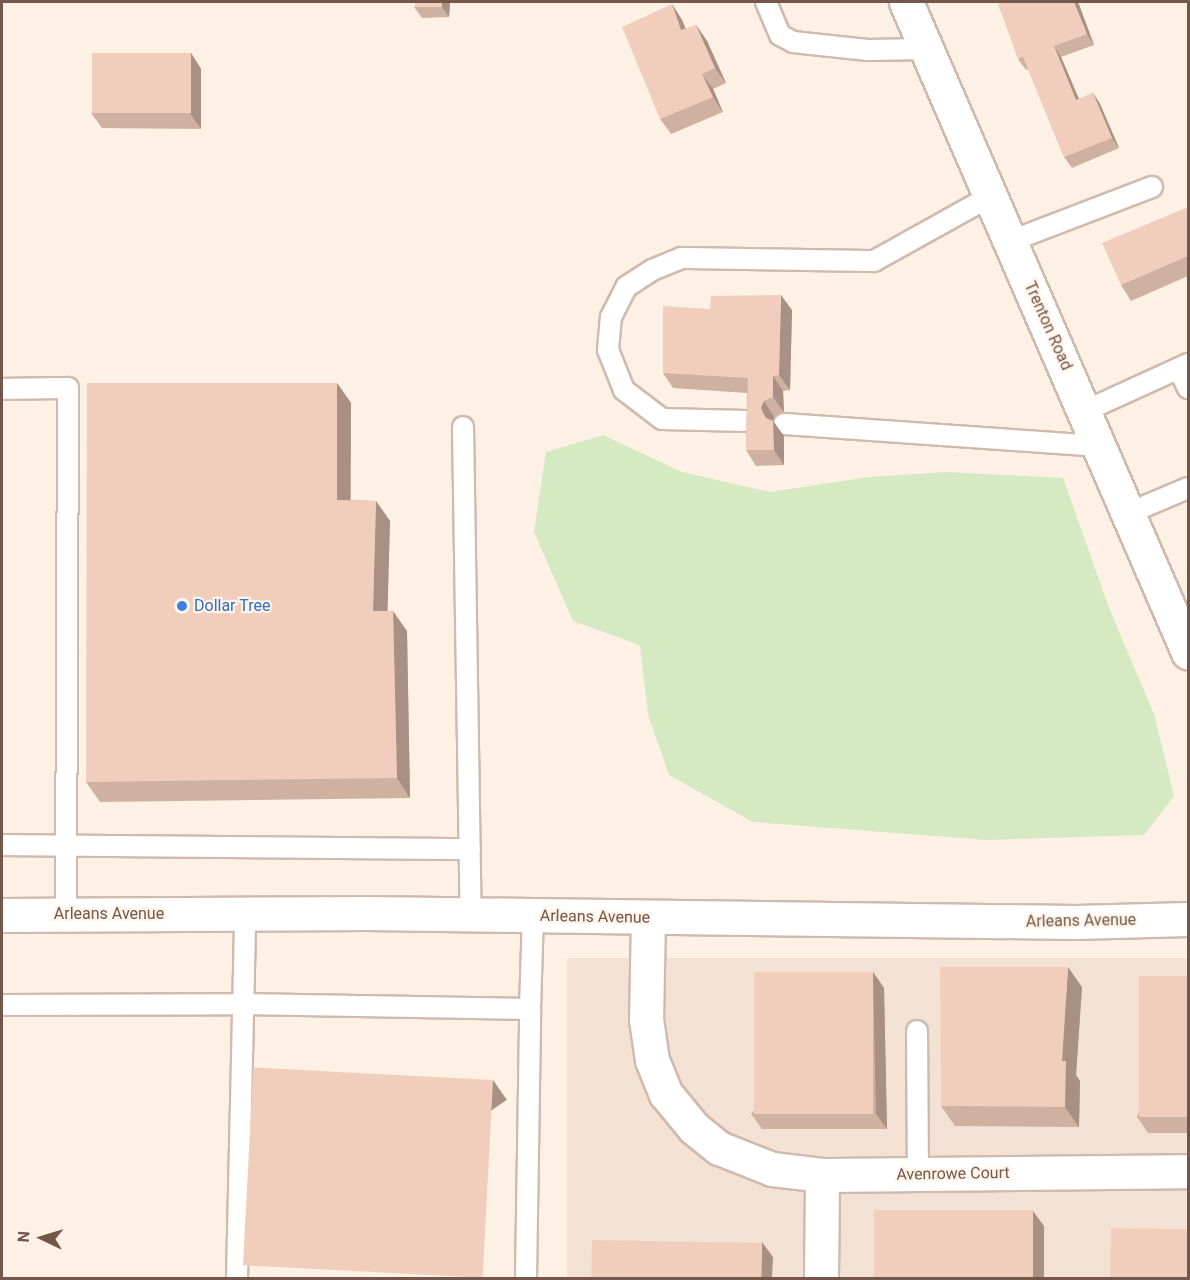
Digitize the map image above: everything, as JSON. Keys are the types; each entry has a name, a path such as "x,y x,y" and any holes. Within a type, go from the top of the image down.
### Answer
{"street":[{"name":"Trenton Road","path":"906,2 1101,446 1188,652"},
{"name":"Arleans Avenue","path":"2,915 471,915 1075,922 1188,919"},
{"name":"Avenrowe Court","path":"648,918 646,1019 652,1060 666,1094 694,1128 719,1148 772,1169 822,1175 1188,1171"},
{"path":"820,1278 822,1175"}],"lane":[{"path":"766,2 780,35 814,47 927,49"},
{"path":"1011,242 1152,187"},
{"path":"747,421 662,419 624,390 608,350 611,317 626,287 651,270 681,258 874,261 991,196"},
{"path":"1085,411 1184,367 1188,388"},
{"path":"2,388 68,388 66,914"},
{"path":"784,424 1101,446"},
{"path":"463,427 471,915"},
{"path":"1130,513 1188,488"},
{"path":"2,845 470,849"},
{"path":"237,1278 245,914"},
{"path":"526,1278 533,916"},
{"path":"2,1005 242,1004 530,1009"},
{"path":"917,1031 918,1174"}],"shaded area":[{"path":"567,958 1188,958 1188,1278 567,1278"}],"green space":[{"path":"603,435 682,472 770,492 869,477 946,472 1063,478 1109,608 1154,714 1174,796 1144,835 987,840 753,822 669,775 648,715 640,645 573,621 534,532 546,452"}],"building":[{"path":"415,2 442,2 442,7 415,7"},
{"path":"1004,2 1074,2 1087,34 1054,46 1076,100 1093,93 1112,138 1064,157 1023,57 1018,59 998,4"},
{"path":"672,4 681,30 696,25 715,68 702,74 713,97 660,119 622,27"},
{"path":"92,53 191,53 191,113 92,113"},
{"path":"1188,207 1188,256 1121,285 1102,243"},
{"path":"781,295 779,375 773,376 773,397 764,401 761,408 766,418 773,421 774,450 746,450 748,378 663,373 663,306 710,309 711,296"},
{"path":"87,383 337,383 337,500 376,501 373,611 393,611 397,778 86,782"},
{"path":"940,967 1068,967 1062,1061 1066,1061 1065,1107 941,1106"},
{"path":"754,972 873,972 873,1114 754,1114"},
{"path":"1139,976 1188,976 1188,1117 1139,1117"},
{"path":"253,1067 493,1080 483,1278 243,1265"},
{"path":"874,1210 1033,1210 1033,1278 874,1278"},
{"path":"1111,1228 1188,1229 1187,1278 1110,1278"},
{"path":"592,1240 762,1243 761,1278 591,1278"}],"place":[{"name":"Dollar Tree","path":"182,606"}]}
